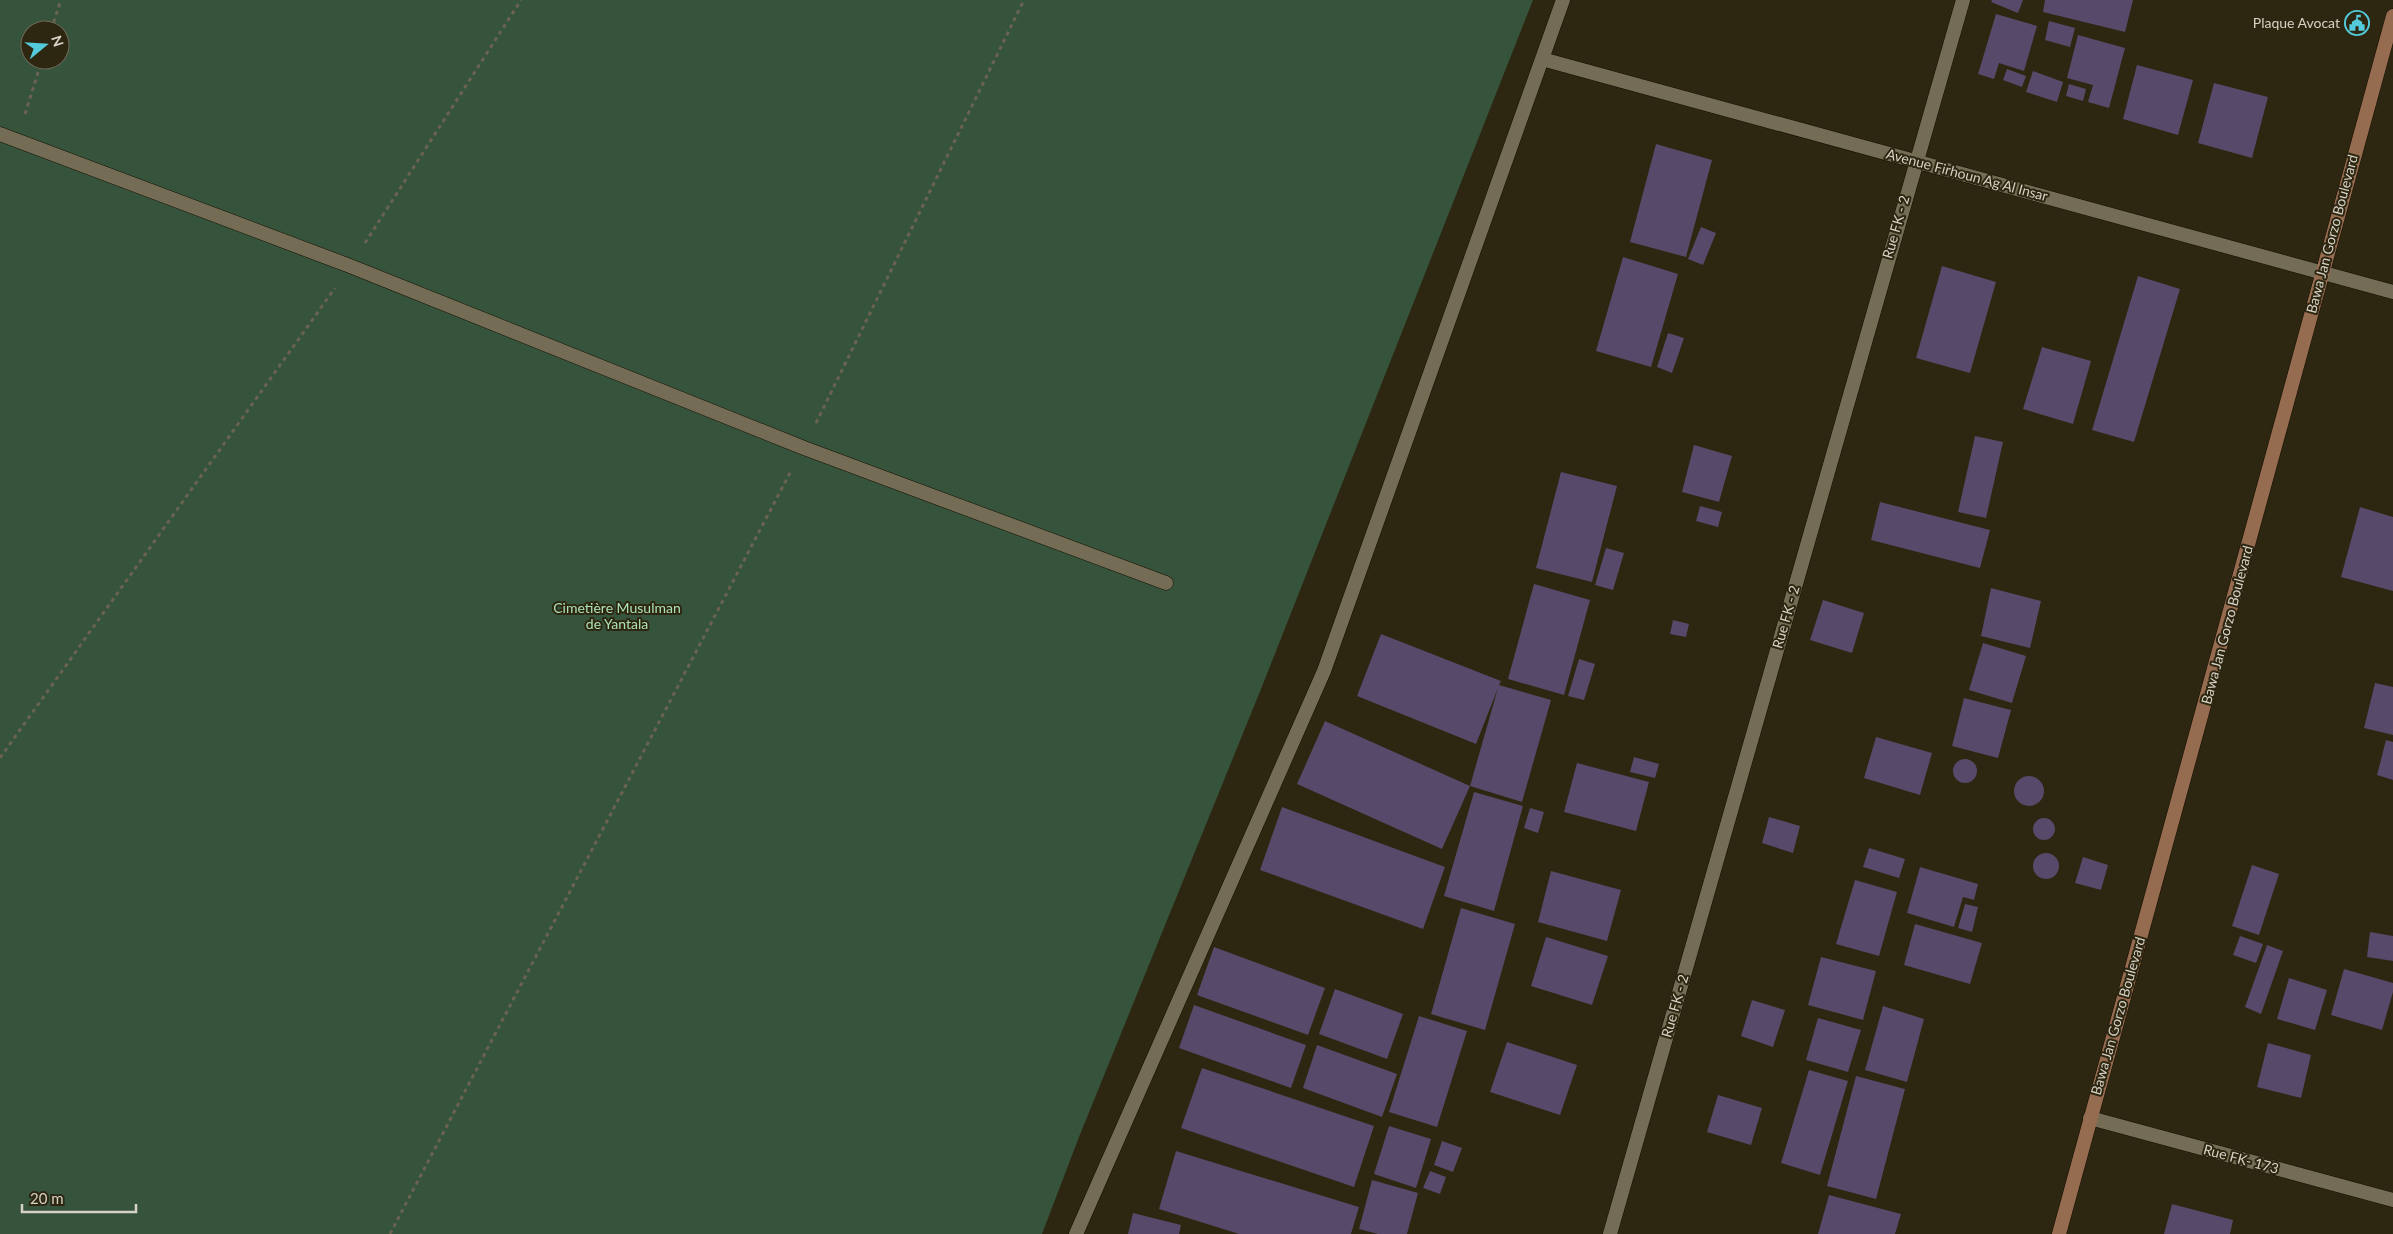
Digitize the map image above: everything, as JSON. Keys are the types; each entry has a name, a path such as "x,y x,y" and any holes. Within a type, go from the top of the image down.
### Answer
{"main road":[{"name":"Bawa Jan Gorzo Boulevard","path":"2058,1234 2210,688 2321,273 2393,16"}],"street":[{"path":"1076,1234 1324,671 1562,0"},
{"name":"Rue FK - 2","path":"1610,1234 1915,161 1963,0"},
{"name":"Avenue Firhoun Ag Al Insar","path":"1542,59 2393,292"},
{"path":"0,134 350,266 804,448 1166,583"},
{"name":"Rue FK- 173","path":"2090,1118 2393,1200"}],"path":[{"path":"54,20 61,0"},
{"path":"0,758 350,266 521,0"},
{"path":"390,1234 804,448 1024,0"},
{"path":"17,140 39,70"}],"green space":[{"name":"Cimetière Musulman de Yantala","path":"0,0 1533,0 1261,689 1079,1137 1042,1234 0,1234"}],"building":[{"path":"1992,0 2023,0 2018,13 1991,2"},
{"path":"2045,0 2133,0 2125,32 2043,12"},
{"path":"1996,14 2037,26 2024,71 1999,63 1994,79 1978,74"},
{"path":"2049,21 2075,28 2070,47 2045,40"},
{"path":"2078,35 2125,48 2109,108 2088,102 2093,85 2067,78"},
{"path":"2137,65 2193,80 2178,135 2123,119"},
{"path":"2007,69 2026,76 2022,87 2003,80"},
{"path":"2033,71 2063,82 2057,102 2026,92"},
{"path":"2214,83 2268,97 2252,158 2198,143"},
{"path":"2069,84 2086,89 2083,101 2066,96"},
{"path":"1656,144 1712,160 1686,257 1630,242"},
{"path":"1701,227 1716,233 1703,265 1688,259"},
{"path":"1623,257 1678,274 1651,367 1596,351"},
{"path":"1942,266 1996,282 1970,373 1916,358"},
{"path":"2138,276 2180,289 2134,442 2092,430"},
{"path":"1668,333 1684,338 1672,373 1657,367"},
{"path":"2042,347 2091,361 2073,424 2023,409"},
{"path":"1975,436 2003,442 1986,518 1958,512"},
{"path":"1694,445 1732,456 1719,502 1682,492"},
{"path":"1561,472 1617,486 1592,582 1536,568"},
{"path":"1880,502 1990,530 1980,568 1871,540"},
{"path":"1700,506 1722,512 1718,527 1696,521"},
{"path":"2360,507 2393,517 2393,591 2341,577"},
{"path":"1606,548 1624,553 1613,590 1595,585"},
{"path":"1534,584 1590,600 1564,695 1508,679"},
{"path":"1991,588 2041,601 2030,648 1981,636"},
{"path":"1823,600 1864,613 1852,653 1810,640"},
{"path":"1673,620 1689,624 1686,637 1670,634"},
{"path":"1381,634 1501,681 1499,685 1551,700 1522,802 1470,786 1498,688 1476,744 1357,696"},
{"path":"1983,643 2026,656 2012,703 1969,690"},
{"path":"1579,659 1595,664 1584,700 1568,696"},
{"path":"2375,683 2393,687 2393,735 2364,728"},
{"path":"1964,698 2011,710 1998,758 1952,746"},
{"path":"1325,721 1470,786 1442,849 1297,784"},
{"path":"1876,737 1932,753 1920,795 1864,778"},
{"path":"2386,740 2393,742 2393,780 2377,775"},
{"path":"1634,757 1659,764 1655,778 1630,772"},
{"path":"1965,759 1973,763 1977,771 1973,779 1965,783 1957,779 1953,771 1957,763"},
{"path":"1577,763 1649,782 1636,831 1564,812"},
{"path":"2029,776 2040,780 2044,791 2040,802 2029,806 2018,802 2014,791 2018,780"},
{"path":"1474,792 1523,806 1494,911 1444,896"},
{"path":"1282,807 1445,867 1423,929 1260,870"},
{"path":"1530,808 1544,812 1538,833 1524,828"},
{"path":"1769,817 1800,826 1793,853 1762,843"},
{"path":"2044,818 2052,821 2055,829 2052,837 2044,840 2036,837 2033,829 2036,821"},
{"path":"1869,848 1905,859 1899,878 1863,867"},
{"path":"2046,853 2055,857 2059,866 2055,875 2046,879 2037,875 2033,866 2037,857"},
{"path":"2083,857 2108,865 2101,890 2075,883"},
{"path":"2252,865 2279,874 2259,935 2232,926"},
{"path":"1920,867 1978,884 1974,900 1963,897 1954,927 1907,913"},
{"path":"1551,871 1621,890 1607,941 1538,922"},
{"path":"1855,880 1897,892 1879,956 1836,944"},
{"path":"1965,904 1978,907 1972,932 1958,928"},
{"path":"1461,908 1515,924 1485,1030 1431,1014"},
{"path":"1915,924 1982,943 1970,984 1904,965"},
{"path":"2370,932 2393,936 2393,961 2367,957"},
{"path":"2240,936 2263,944 2256,963 2233,955"},
{"path":"1546,937 1608,956 1592,1005 1531,986"},
{"path":"2267,945 2283,951 2261,1014 2245,1007"},
{"path":"1214,947 1325,988 1308,1035 1197,995"},
{"path":"1821,957 1876,971 1863,1020 1808,1005"},
{"path":"2344,969 2393,983 2393,992 2382,1030 2331,1015"},
{"path":"2289,978 2327,990 2315,1030 2277,1019"},
{"path":"1335,989 1403,1014 1387,1059 1319,1034"},
{"path":"1752,1000 1785,1010 1773,1047 1741,1036"},
{"path":"1194,1005 1306,1045 1291,1088 1179,1048"},
{"path":"1883,1006 1924,1019 1907,1082 1865,1070"},
{"path":"1419,1016 1467,1031 1437,1127 1389,1112"},
{"path":"1818,1018 1861,1030 1848,1072 1806,1060"},
{"path":"1507,1042 1577,1065 1560,1115 1490,1092"},
{"path":"2268,1043 2311,1055 2301,1098 2257,1087"},
{"path":"1317,1045 1397,1074 1382,1117 1303,1088"},
{"path":"1202,1068 1374,1126 1354,1187 1181,1128"},
{"path":"1809,1070 1848,1081 1820,1175 1781,1163"},
{"path":"1856,1076 1905,1089 1876,1199 1827,1186"},
{"path":"1718,1095 1762,1108 1751,1145 1707,1132"},
{"path":"1389,1126 1431,1139 1416,1188 1374,1174"},
{"path":"1442,1141 1462,1148 1453,1172 1434,1165"},
{"path":"1176,1151 1359,1207 1351,1234 1239,1234 1159,1209"},
{"path":"1430,1171 1446,1177 1440,1194 1423,1188"},
{"path":"1372,1180 1418,1193 1407,1234 1378,1234 1359,1229"},
{"path":"1829,1195 1901,1214 1895,1234 1818,1234"},
{"path":"2172,1204 2233,1220 2230,1234 2164,1234"},
{"path":"1133,1213 1181,1225 1179,1234 1128,1234"}],"place":[{"name":"Plaque Avocat","path":"2357,23"}]}
